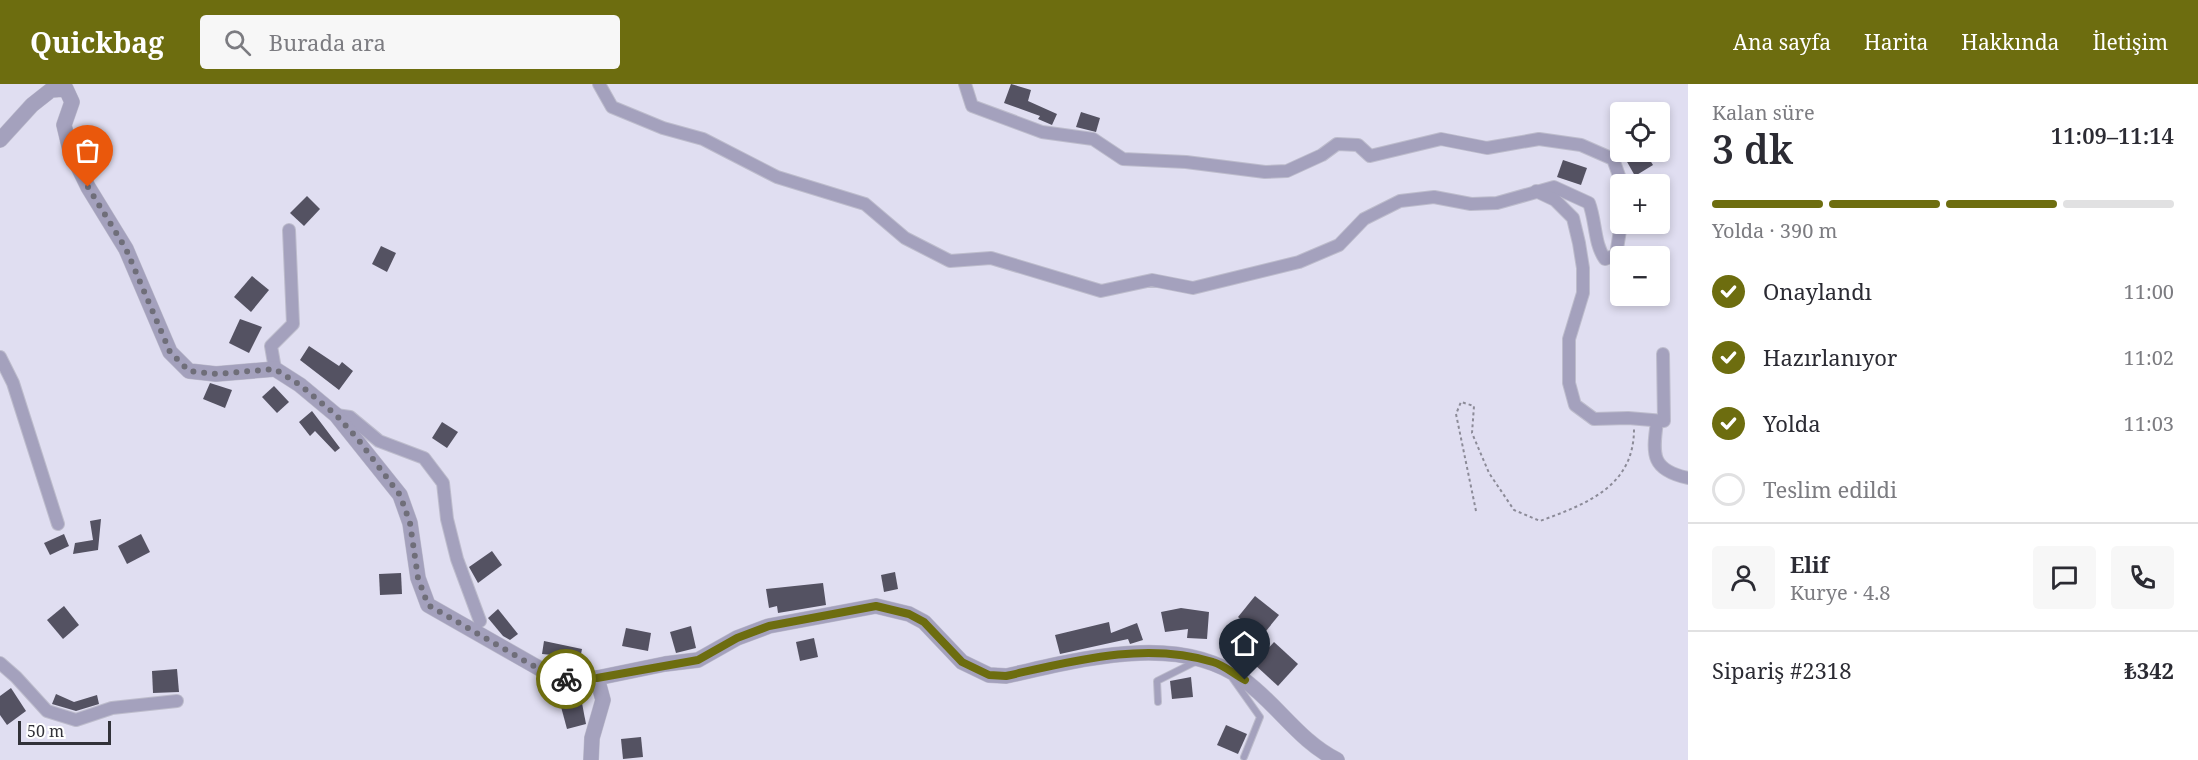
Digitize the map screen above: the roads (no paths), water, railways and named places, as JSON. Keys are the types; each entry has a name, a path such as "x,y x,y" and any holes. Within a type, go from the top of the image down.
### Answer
{"street":[{"path":"599,84 612,107 663,128 703,139 777,177 865,204 905,238 950,261 991,258 1101,291 1152,280 1193,288 1299,261 1339,245 1364,219 1400,201 1434,197 1471,204 1497,203 1554,187 1589,203 1595,219 1599,250 1605,259 1616,255 1619,234"},
{"path":"965,84 972,106 1042,132 1093,139 1123,159 1186,162 1265,172 1287,171 1322,154 1336,144 1358,145 1370,156 1441,139 1486,148 1539,139 1581,145 1613,159 1618,174"},
{"path":"0,140 32,105 51,90 66,89 72,102 64,126 70,150 88,187 126,249 170,352 189,371 216,374 275,369 300,385 336,415 400,495 410,523 418,578 428,605 558,680 597,678 698,660 737,638 769,626 876,606 909,614 924,622 962,662 989,675 1006,676 1112,654 1159,653 1214,662 1245,680 1318,751 1337,760"},
{"path":"1536,191 1555,200 1573,218 1579,243 1583,293 1569,339 1569,383 1575,405 1594,419 1630,418 1664,421 1663,354"},
{"path":"275,369 270,346 293,324 289,230"},
{"path":"0,357 13,383 58,524"},
{"path":"336,415 350,417 379,441 424,458 443,483 447,519 457,559 480,621"},
{"path":"1658,422 1655,440 1657,463 1667,474 1688,478"},
{"path":"0,663 47,711 76,720 112,708 177,701"},
{"path":"591,760 592,738 603,700 597,678"}],"lane":[{"path":"1158,702 1157,681 1200,660"},
{"path":"1226,669 1260,717 1244,757"}]}
